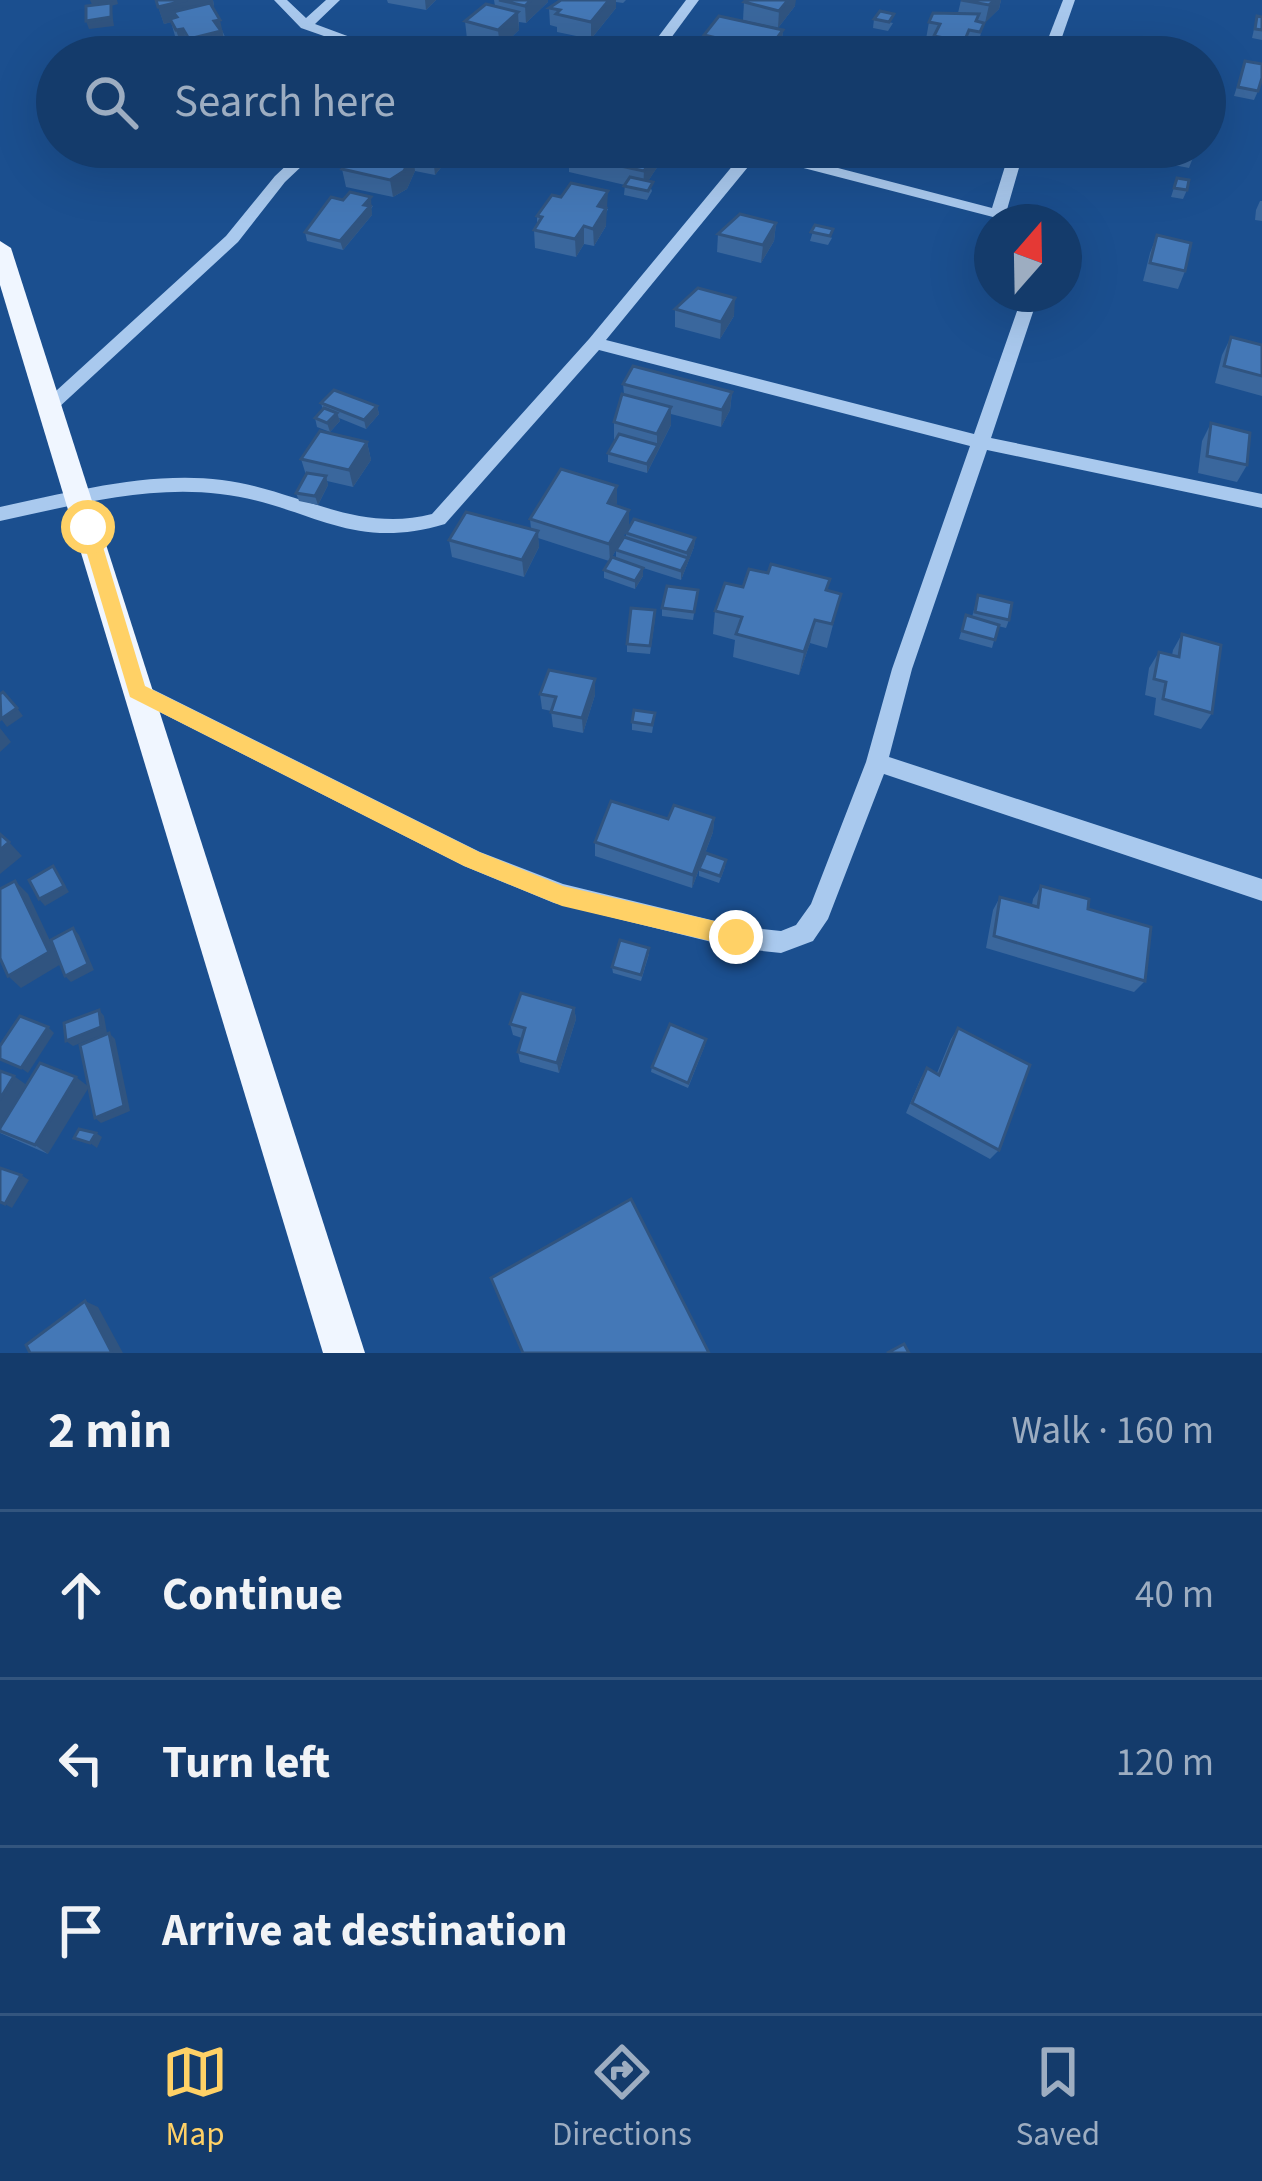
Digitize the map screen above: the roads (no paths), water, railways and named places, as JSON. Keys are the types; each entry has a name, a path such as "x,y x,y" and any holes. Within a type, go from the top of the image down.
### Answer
{"main road":[{"path":"0,248 344,1353"}],"street":[{"path":"280,0 306,25 338,36"},
{"path":"306,25 334,0"},
{"path":"666,36 693,0"},
{"path":"1056,36 1070,0"},
{"path":"50,405 232,239 293,168"},
{"path":"0,514 180,485 224,488 373,529 416,528 438,519 595,343 731,168"},
{"path":"817,168 974,210"},
{"path":"1007,204 1014,168"},
{"path":"137,691 472,859 562,896 781,943 804,933 820,911 877,762 902,669 1025,312"},
{"path":"595,343 980,442 1262,501"},
{"path":"877,762 1262,890"}]}
